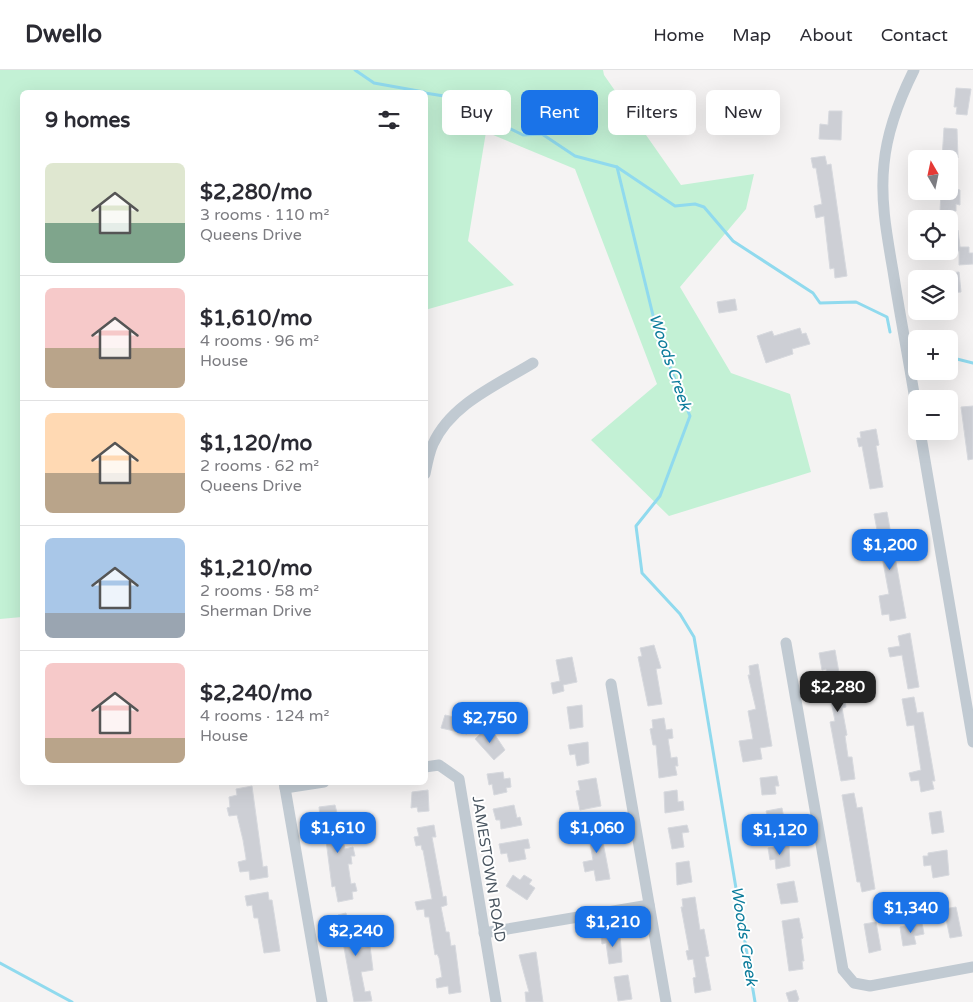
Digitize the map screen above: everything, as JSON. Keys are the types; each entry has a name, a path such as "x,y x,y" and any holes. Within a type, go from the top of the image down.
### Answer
{"street":[{"path":"913,390 885,223 883,166 891,126 898,105 914,70"},
{"path":"428,462 432,446 451,417 464,405 533,363"},
{"path":"922,440 973,742"},
{"path":"786,642 843,970 854,983 870,986 973,967"},
{"path":"611,684 666,1002"},
{"name":"JAMESTOWN ROAD","path":"428,767 439,765 459,780 496,1002"},
{"path":"285,785 322,1002"},
{"path":"484,933 649,905"}],"green space":[{"path":"0,70 603,70 604,75 614,90 608,90 608,135 646,135 681,185 754,174 746,209 680,287 731,373 790,394 811,472 669,516 591,440 657,384 575,169 493,135 511,135 511,90 442,90 442,135 486,135 468,241 514,285 428,309 428,90 20,90 20,617 0,619"}],"building":[{"path":"956,88 971,89 967,115 956,114 957,107 954,107"},
{"path":"829,111 842,111 841,140 819,139 820,124 828,125"},
{"path":"944,128 957,129 958,150 943,150"},
{"path":"825,156 827,165 831,164 847,276 835,278 834,268 830,269 824,216 816,218 814,206 822,204 816,168 813,168 811,158"},
{"path":"958,190 960,190 960,205 956,204 956,210 940,210 941,200 958,200"},
{"path":"958,230 960,247 969,247 969,253 973,253 973,264 959,265"},
{"path":"958,272 961,292 958,292"},
{"path":"735,299 737,310 719,313 717,302"},
{"path":"800,328 802,334 806,333 810,344 792,349 793,354 766,363 757,336 772,331 774,336"},
{"path":"973,406 973,459 968,460 961,407"},
{"path":"876,429 879,445 876,446 883,487 870,489 862,446 859,447 857,438 861,438 860,432"},
{"path":"887,512 906,618 890,621 889,614 882,615 879,596 889,594 874,514"},
{"path":"910,633 919,687 908,689 902,655 890,657 888,648 900,646 898,636"},
{"path":"654,645 661,668 656,669 662,704 648,706 638,657 642,656 640,648"},
{"path":"835,650 841,684 846,683 848,693 844,694 846,707 842,708 847,735 845,736 848,757 852,757 855,779 841,781 830,722 835,721 831,701 827,702 824,687 829,686 826,669 822,670 819,653"},
{"path":"572,657 577,682 563,685 564,691 553,694 551,683 560,681 556,660"},
{"path":"758,664 772,746 760,748 762,759 743,762 739,741 753,739 748,711 756,709 748,675 750,675 749,666"},
{"path":"914,697 917,713 923,712 935,781 932,781 934,789 921,792 919,780 911,781 909,773 921,770 914,725 907,726 902,699"},
{"path":"582,705 583,727 570,729 567,707"},
{"path":"455,712 464,714 463,719 470,721 467,734 441,728 445,715 454,717"},
{"path":"664,718 666,730 672,729 673,738 668,739 671,758 677,757 678,766 675,766 677,775 659,778 656,745 653,745 650,729 653,728 652,720"},
{"path":"485,729 492,737 495,735 505,750 494,760 475,739"},
{"path":"588,742 589,763 577,766 575,754 570,755 568,745"},
{"path":"503,772 504,779 510,778 511,787 506,788 507,792 494,795 492,784 489,785 487,774"},
{"path":"777,776 779,786 775,786 776,794 762,795 760,778"},
{"path":"596,778 601,806 580,810 576,791 580,790 578,781"},
{"path":"252,786 263,867 267,866 268,877 250,880 249,871 240,872 238,862 246,860 246,858 237,815 229,816 227,808 230,807 229,797 237,795 236,789"},
{"path":"428,790 429,811 418,812 417,807 411,808 412,792"},
{"path":"677,790 678,802 683,801 684,810 665,813 664,792"},
{"path":"854,793 857,808 862,807 875,889 862,892 860,882 857,882 842,795"},
{"path":"335,805 337,813 341,813 343,821 338,822 341,840 343,840 345,849 353,847 355,856 351,856 352,864 348,864 351,884 355,883 357,891 352,892 353,899 338,902 335,886 332,887 323,817 320,817 319,807"},
{"path":"514,805 517,818 520,817 522,825 501,829 500,820 496,820 493,809"},
{"path":"782,808 786,829 772,831 766,811"},
{"path":"941,811 944,832 932,834 929,813"},
{"path":"602,824 605,837 602,837 610,879 596,881 594,870 585,872 583,862 593,860 587,826"},
{"path":"434,825 436,837 432,837 443,897 446,896 447,905 441,907 446,932 449,932 451,946 455,945 461,992 449,994 448,986 437,988 436,979 442,977 439,958 437,954 435,955 429,917 425,917 424,909 417,910 415,902 432,899 423,850 421,845 416,846 414,837 419,836 417,828"},
{"path":"687,825 689,832 682,833 684,847 672,849 668,828"},
{"path":"528,839 530,848 524,849 526,859 509,862 507,853 501,854 499,844"},
{"path":"789,845 790,866 776,869 775,859 770,860 768,848"},
{"path":"947,850 949,875 933,878 931,865 924,866 923,856 928,856 928,853"},
{"path":"689,861 692,882 677,885 676,863"},
{"path":"513,875 520,880 524,875 532,880 529,884 535,888 527,900 506,886"},
{"path":"794,881 798,902 781,904 777,884"},
{"path":"268,892 269,900 272,900 280,951 264,953 258,918 254,918 252,905 247,906 245,896"},
{"path":"695,897 700,930 704,929 709,956 705,957 711,990 695,993 693,978 696,977 693,959 688,960 686,951 689,950 681,907 683,907 682,899"},
{"path":"956,907 962,936 950,938 944,909"},
{"path":"346,913 347,917 355,916 361,948 370,946 373,970 361,972 365,992 370,991 372,1001 354,1002 338,915"},
{"path":"799,918 803,938 801,939 804,961 802,961 803,969 789,971 782,921"},
{"path":"876,922 881,950 869,953 864,924"},
{"path":"922,923 924,934 914,936 916,944 903,946 900,927"},
{"path":"620,934 622,962 609,964 606,943 602,944 601,936"},
{"path":"536,952 543,1002 526,1002 525,992 529,992 519,955"},
{"path":"628,975 632,999 618,1001 614,977"},
{"path":"796,990 799,999 797,1002 789,1002 786,993"}],"waterway":[{"name":"Woods Creek","path":"355,70 374,83 413,90"},
{"path":"428,93 444,96 523,135 542,134 575,156 617,167 675,206 695,204 704,207 733,241 813,293 820,303 856,302 887,317 890,332"},
{"name":"Woods Creek","path":"617,167 659,340 690,416 660,496 636,526 642,573 680,614 694,637 755,1002"},
{"path":"958,359 973,363"},
{"path":"0,963 72,1002"}]}
